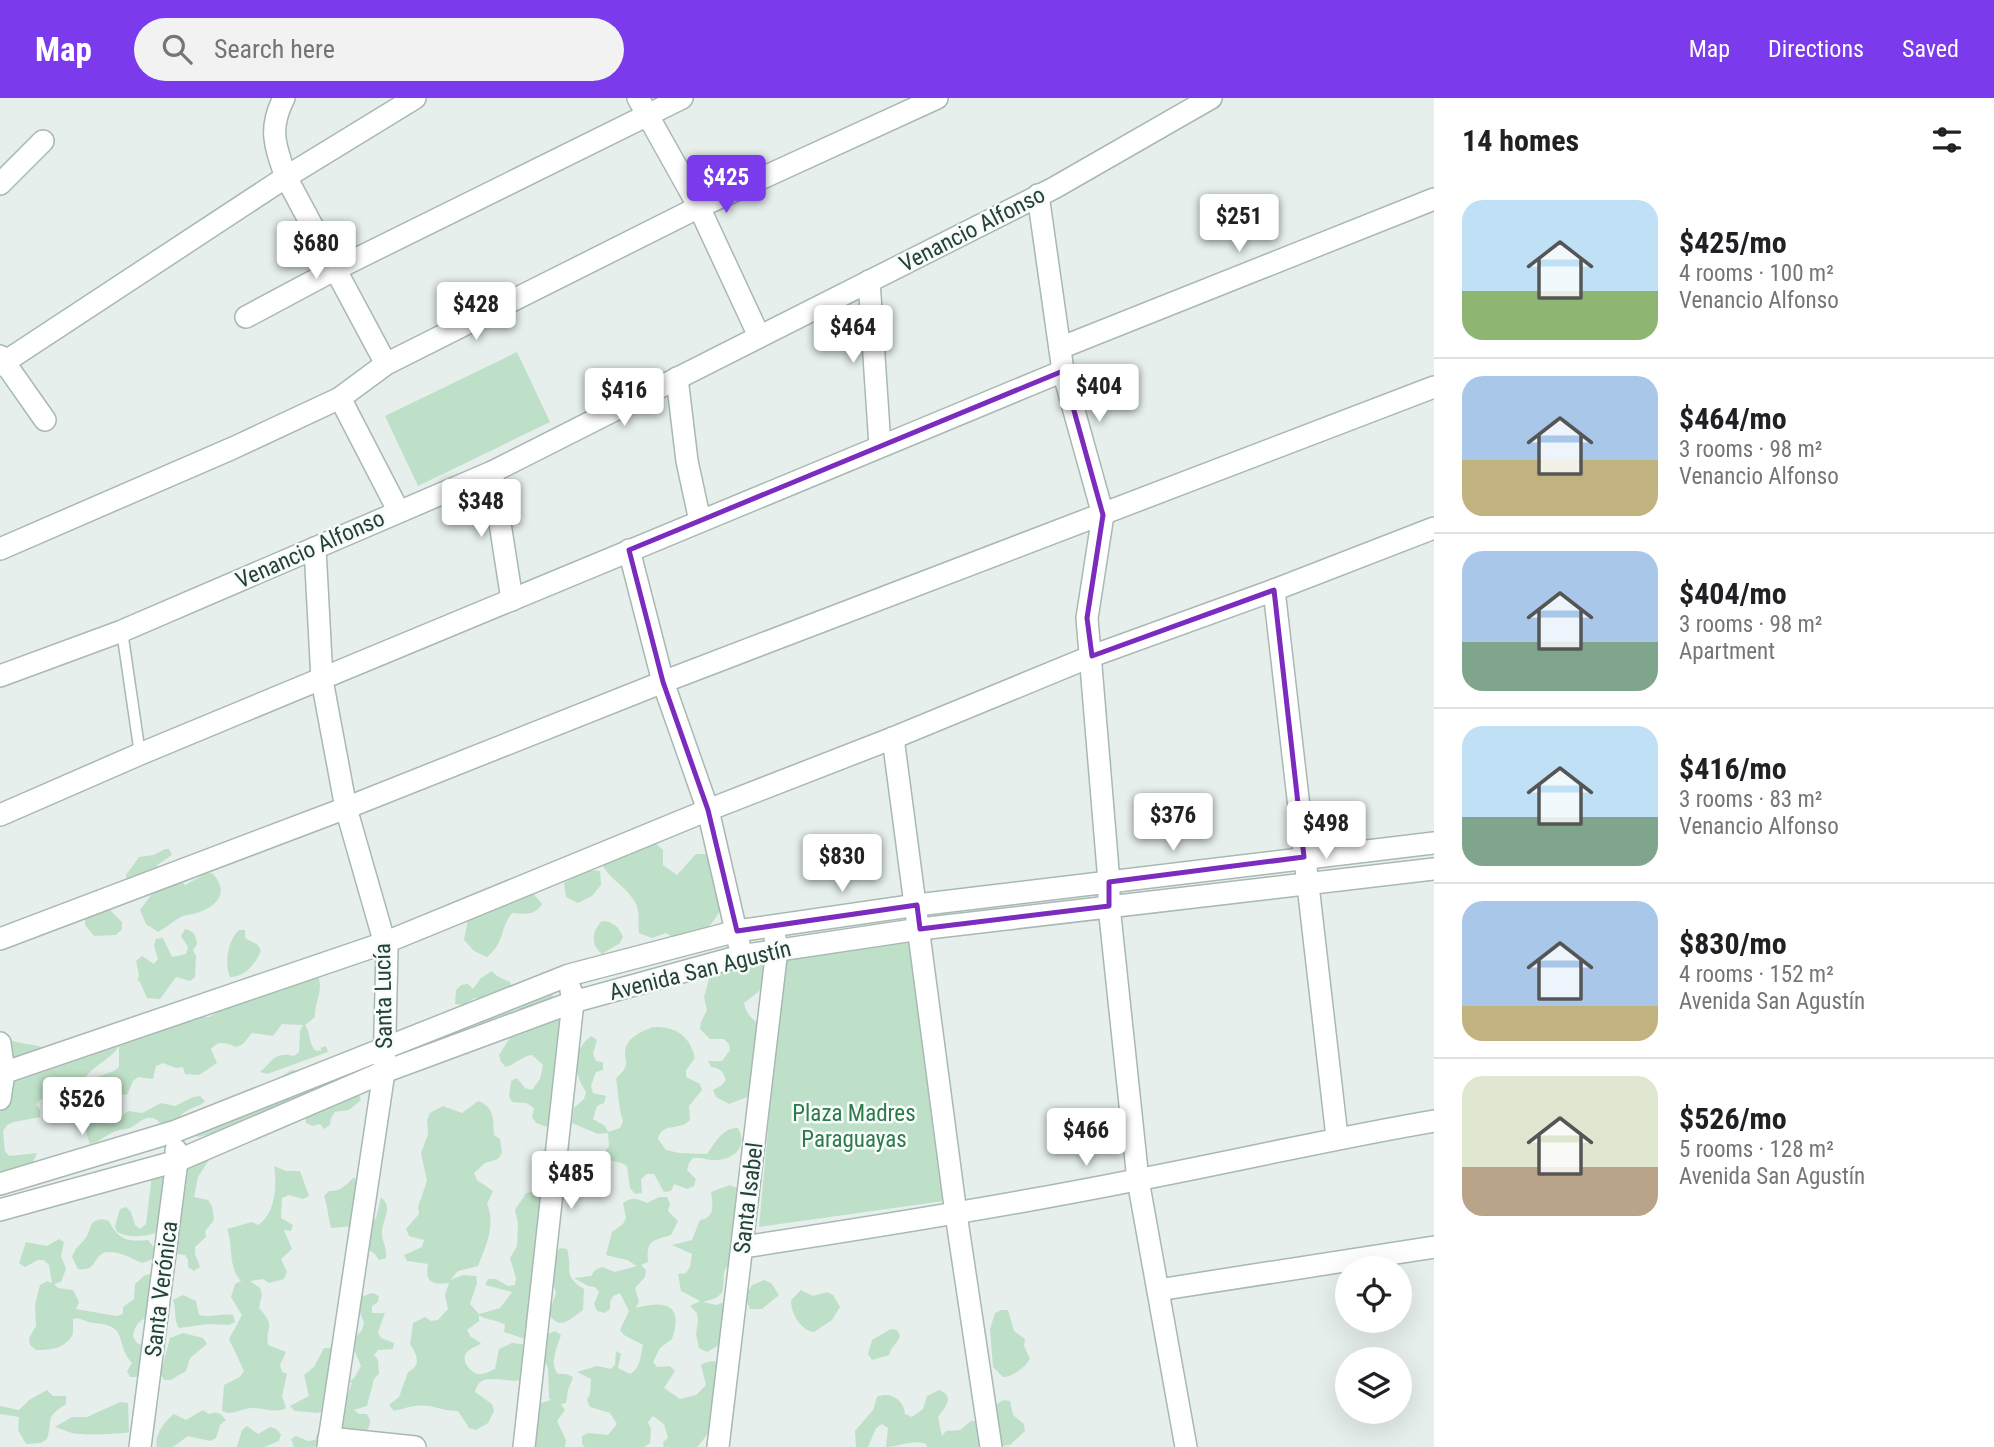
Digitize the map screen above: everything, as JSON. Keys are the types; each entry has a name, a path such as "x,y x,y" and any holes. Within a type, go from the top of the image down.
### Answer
{"street":[{"path":"284,98 276,112 274,126 275,147 286,177 386,364"},
{"path":"46,420 2,361 286,177 415,98"},
{"path":"246,317 643,107 682,98"},
{"path":"0,549 233,449 340,398 386,364 699,207 937,98"},
{"name":"Venancio Alfonso","path":"0,676 122,631 398,510 492,472 1038,195 1210,98"},
{"path":"643,107 699,207 759,336"},
{"path":"0,184 43,141"},
{"path":"1038,195 1063,371 1103,515 1087,618 1109,906 1138,1180 1186,1447"},
{"path":"1060,348 1434,199"},
{"path":"869,281 880,446"},
{"path":"0,815 140,754 1063,371"},
{"path":"677,378 687,461 700,521"},
{"path":"0,939 1434,387"},
{"path":"340,398 398,510"},
{"path":"492,472 512,600"},
{"path":"2,1074 384,943 1092,656 1275,590 1434,528"},
{"name":"Santa Lucía","path":"314,548 322,680 346,808 387,951 384,1072 328,1442"},
{"path":"629,550 663,682 708,810 737,931 740,956"},
{"path":"1275,590 1338,1137"},
{"path":"893,738 956,1214 991,1447"},
{"name":"Avenida San Agustín","path":"0,1184 176,1131 569,975 737,931 917,905 1434,843"},
{"name":"Avenida San Agustín","path":"0,1210 177,1161 384,1072 573,1002 740,956 920,929 1434,869"},
{"name":"Santa Isabel","path":"718,1447 777,949 773,925"},
{"path":"524,1447 573,1002 569,975"},
{"path":"0,1043 0,1099"},
{"path":"743,1247 956,1214 1138,1180 1338,1137 1434,1121"},
{"name":"Santa Verónica","path":"140,1447 177,1161 176,1131"},
{"path":"1158,1290 1434,1247"},
{"path":"328,1442 415,1447"}],"lane":[{"path":"122,631 140,754"}],"highlighted area":[{"path":"1063,371 1103,515 1087,618 1092,656 1274,590 1304,857 1109,882 1109,906 920,929 917,905 737,931 708,810 663,682 629,550"}],"green space":[{"path":"517,352 550,422 418,486 385,416"},
{"path":"653,841 663,850 663,865 677,875 696,854 710,854 727,894 714,920 705,929 678,940 666,933 652,938 639,933 636,904 602,865"},
{"path":"169,849 172,855 157,865 157,873 127,886 126,875 139,857 154,855"},
{"path":"587,870 600,871 601,885 592,896 578,903 566,897 564,883"},
{"path":"212,873 221,891 211,906 183,916 158,932 146,924 140,910 159,884 176,875 185,885"},
{"path":"526,892 533,893 542,904 539,908 529,913 512,913 497,946 487,957 474,951 464,940 468,919"},
{"path":"104,899 122,922 122,929 116,935 94,936 85,925 85,909"},
{"path":"602,921 615,925 623,937 620,943 602,954 594,938"},
{"path":"185,929 192,932 197,941 193,950 196,956 195,977 190,981 176,977 160,999 147,998 139,980 137,982 139,975 136,961 142,956 154,964 158,959 154,946 156,939 163,938 172,957 186,954 188,947 181,936"},
{"path":"239,930 245,930 245,938 258,945 261,951 249,969 230,977 228,952"},
{"name":"Plaza Madres Paraguayas","path":"912,931 951,1200 759,1227 784,955"},
{"path":"766,951 767,985 744,1003 751,1017 773,1032 750,1096 729,1104 716,1097 713,1090 726,1080 724,1074 711,1067 708,1061 722,1061 730,1050 729,1044 724,1039 710,1039 700,1029 707,1010 704,997 710,975"},
{"path":"304,967 318,976 320,981 315,1017 305,1025 313,1048 316,1051 326,1046 328,1052 267,1074 260,1072 278,1056 294,1056 299,1052 303,1025 282,1024 273,1036 252,1033 243,1044 236,1047 217,1044 211,1049 217,1063 199,1075 185,1074 183,1067 176,1068 163,1063 156,1066 153,1079 138,1077 133,1081 127,1095 120,1094 115,1089 101,1090 94,1078 119,1067 119,1046 89,1073 65,1104 60,1107 41,1099 36,1104 40,1117 7,1125 3,1131 5,1151 9,1156 37,1153 31,1166 0,1173 0,1114 5,1038 47,1049 188,1016 209,1017 258,989 286,989"},
{"path":"492,971 510,982 512,989 554,992 551,1000 517,1009 489,1022 474,1024 443,1043 437,1039 436,1033 482,1001 475,998 463,1005 455,1004 456,990 461,985 468,984 473,989 481,978"},
{"path":"563,1018 553,1122 547,1127 536,1123 532,1117 534,1108 526,1103 512,1102 509,1096 511,1081 517,1078 525,1088 532,1090 540,1079 543,1065 532,1055 506,1067 499,1055 513,1033"},
{"path":"653,1027 669,1028 686,1038 695,1058 686,1070 686,1077 700,1084 702,1090 689,1106 690,1120 681,1126 667,1128 660,1134 658,1139 666,1150 707,1154 720,1136 733,1128 738,1128 742,1140 738,1150 730,1157 714,1160 693,1158 687,1170 696,1179 694,1186 687,1189 674,1184 671,1191 664,1192 654,1174 647,1174 641,1179 642,1193 635,1194 630,1188 627,1166 607,1159 605,1151 609,1146 608,1133 598,1134 572,1123 574,1108 584,1099 586,1092 578,1077 576,1062 585,1042 591,1036 597,1040 593,1054 596,1061 603,1062 603,1070 596,1072 591,1086 593,1093 606,1096 604,1103 597,1106 593,1119 605,1126 608,1132 620,1128 623,1121 616,1079 625,1067 626,1048 634,1036"},
{"path":"292,1070 305,1071 322,1080 311,1090 308,1097 275,1112 254,1116 211,1134 198,1137 192,1132 248,1090 262,1088"},
{"path":"359,1094 361,1100 349,1110 335,1112 330,1125 324,1129 320,1124 313,1126 306,1123 306,1116"},
{"path":"200,1096 205,1101 203,1103 170,1123 161,1124 153,1118 146,1118 130,1128 115,1131 90,1144 87,1131 93,1120 112,1124 128,1111 142,1113 161,1103 175,1106"},
{"path":"478,1101 490,1110 494,1135 500,1139 502,1153 498,1159 485,1163 474,1173 477,1180 493,1191 487,1204 491,1220 489,1235 478,1266 458,1271 450,1280 463,1275 476,1276 477,1283 470,1304 479,1314 500,1308 512,1292 485,1285 488,1279 496,1279 508,1286 515,1285 516,1278 510,1258 517,1246 518,1224 515,1210 526,1193 553,1192 525,1339 504,1332 505,1325 479,1315 479,1321 467,1330 470,1336 481,1343 467,1352 465,1362 475,1373 487,1373 495,1369 499,1349 512,1343 531,1345 544,1359 543,1340 555,1331 561,1335 555,1355 555,1370 558,1374 573,1377 566,1403 561,1404 565,1410 557,1421 566,1440 565,1447 535,1447 537,1409 541,1403 551,1400 545,1362 537,1373 527,1379 486,1379 479,1383 475,1392 492,1404 494,1411 488,1423 476,1430 469,1428 458,1411 420,1406 394,1411 389,1405 399,1397 408,1372 417,1363 410,1344 413,1323 425,1317 431,1321 438,1320 448,1309 445,1295 449,1283 434,1283 429,1279 428,1264 407,1261 404,1255 422,1247 424,1240 409,1236 406,1229 419,1214 418,1207 427,1181 421,1153 428,1134 427,1120 430,1113 443,1106 462,1113"},
{"path":"210,1158 198,1177 194,1197 208,1200 212,1206 214,1220 205,1231 206,1237 195,1247 200,1267 194,1271 188,1267 185,1255 177,1254 166,1247 177,1219 182,1215 177,1193 185,1182 180,1160"},
{"path":"274,1166 286,1171 300,1171 309,1196 303,1199 289,1195 282,1198 281,1218 293,1225 291,1231 284,1230 292,1249 281,1259 287,1272 284,1279 269,1283 263,1279 250,1281 260,1288 262,1294 259,1308 269,1323 268,1345 286,1352 280,1365 282,1372 287,1374 282,1396 286,1408 251,1408 226,1412 222,1411 224,1385 240,1377 244,1371 229,1339 242,1315 231,1297 235,1284 241,1281 232,1262 227,1229 252,1222 258,1225 264,1220 274,1198"},
{"path":"157,1170 170,1176 172,1188 160,1197 163,1211 158,1232 138,1236 117,1232 115,1226 120,1209 126,1207 131,1212 135,1225 140,1229 146,1224 152,1175"},
{"path":"353,1178 359,1179 353,1226 331,1228 324,1196 329,1191 342,1188"},
{"path":"730,1185 737,1188 735,1209 746,1217 739,1258 725,1269 722,1293 703,1302 716,1305 729,1300 727,1345 719,1345 707,1352 699,1348 696,1334 697,1313 690,1306 700,1301 681,1291 678,1274 686,1273 692,1254 672,1245 692,1240 700,1220 711,1214 711,1192"},
{"path":"381,1197 387,1207 382,1231 386,1258 379,1260 363,1246 364,1231 376,1218"},
{"path":"659,1197 667,1197 670,1204 668,1211 678,1221 671,1235 649,1245 648,1262 641,1265 646,1270 645,1277 635,1288 639,1301 636,1308 663,1305 674,1312 676,1318 672,1339 660,1348 653,1362 657,1367 670,1366 675,1371 664,1388 680,1399 696,1395 706,1385 701,1365 710,1361 724,1365 736,1374 736,1388 697,1447 664,1447 663,1442 668,1438 664,1424 653,1416 648,1422 651,1429 650,1443 644,1447 585,1447 582,1444 582,1436 588,1433 608,1435 617,1424 610,1413 590,1407 587,1400 591,1379 577,1372 597,1366 611,1369 615,1365 616,1351 621,1354 618,1368 630,1374 638,1365 643,1345 620,1330 629,1311 620,1293 613,1296 610,1309 605,1313 597,1311 594,1304 599,1292 595,1287 574,1278 591,1276 595,1270 602,1267 615,1272 637,1266 627,1260 606,1255 612,1232 623,1224 626,1218 623,1203 638,1199 647,1203"},
{"path":"102,1219 109,1221 124,1238 148,1240 157,1251 155,1258 142,1263 107,1252 99,1256 89,1268 78,1269 73,1254 93,1223"},
{"path":"59,1239 64,1242 61,1256 66,1269 61,1282 54,1284 58,1288 73,1290 79,1302 76,1309 116,1316 123,1314 123,1307 134,1299 135,1284 145,1275 152,1274 149,1317 138,1324 133,1337 137,1343 150,1349 158,1367 163,1364 170,1338 183,1333 203,1338 207,1344 190,1358 186,1371 171,1380 164,1380 157,1368 138,1377 130,1377 127,1371 132,1363 117,1331 105,1325 79,1319 73,1319 73,1334 62,1346 36,1350 30,1345 29,1338 36,1326 35,1305 40,1285 47,1281 52,1283 49,1265 44,1260 25,1267 19,1263 26,1242 47,1246"},
{"path":"560,1248 567,1249 571,1276 584,1289 583,1310 561,1323 556,1322 549,1313 556,1293 550,1273 555,1253"},
{"path":"764,1280 771,1283 779,1295 762,1309 750,1309 745,1297 752,1285"},
{"path":"801,1290 813,1296 827,1292 833,1295 840,1307 832,1320 814,1332 804,1328 793,1310 791,1300"},
{"path":"373,1293 379,1296 378,1302 372,1306 372,1313 385,1313 378,1332 381,1338 394,1343 393,1349 378,1350 374,1355 378,1360 379,1374 374,1379 367,1406 354,1410 359,1414 367,1414 370,1420 368,1429 362,1436 341,1444 294,1447 291,1439 296,1436 308,1441 315,1440 320,1427 340,1397 347,1397 352,1383 349,1382 361,1366 353,1347 353,1340 362,1330 364,1323 356,1302 360,1297"},
{"path":"183,1295 196,1301 199,1315 233,1315 235,1322 229,1325 208,1324 179,1328 173,1300"},
{"path":"1008,1310 1014,1331 1025,1339 1024,1346 1030,1359 1018,1371 1003,1377 993,1367 990,1329 995,1313"},
{"path":"891,1329 897,1330 900,1336 889,1355 872,1360 868,1354 872,1340"},
{"path":"324,1348 331,1348 336,1352 325,1410 318,1413 295,1411 290,1406 309,1396 304,1375 314,1367"},
{"path":"47,1390 53,1396 66,1396 66,1404 50,1419 47,1439 41,1443 26,1444 18,1430 19,1417 0,1414 0,1406 19,1410 29,1400"},
{"path":"939,1390 947,1395 948,1399 938,1417 942,1436 946,1431 960,1430 971,1421 979,1421 982,1447 927,1447 926,1444 916,1442 886,1447 888,1428 882,1424 876,1428 868,1447 856,1447 855,1431 873,1410 877,1397 887,1395 895,1398 902,1405 905,1414 912,1417 923,1409 927,1396"},
{"path":"1003,1400 1010,1401 1013,1415 1024,1424 1025,1431 1010,1445 1002,1446 990,1414 991,1408"},
{"path":"120,1402 128,1403 129,1432 81,1434 55,1427 72,1417 87,1417"},
{"path":"203,1410 209,1414 219,1413 226,1420 220,1425 216,1438 210,1441 188,1436 173,1447 157,1447 161,1429 174,1414 186,1420"},
{"path":"247,1426 258,1434 270,1427 276,1429 281,1434 279,1441 264,1447 237,1447 242,1430"}]}
